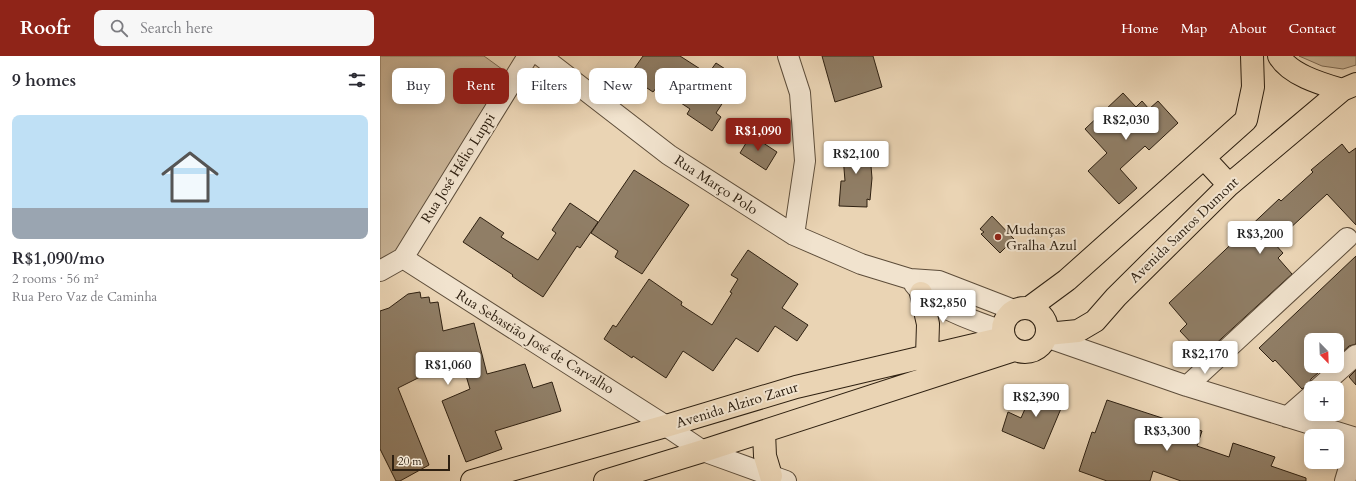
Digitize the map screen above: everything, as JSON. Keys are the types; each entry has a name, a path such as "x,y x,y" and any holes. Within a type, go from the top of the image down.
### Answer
{"main road":[{"path":"1022,309 1036,310 1042,314 1047,327 1046,336 1042,344 1029,352 1022,352 1007,340 1003,323 1008,315 1022,309 1068,280 1246,120 1253,87 1252,56"},
{"path":"1279,56 1282,62 1300,74 1319,83 1349,87"},
{"name":"Avenida Santos Dumont","path":"1046,336 1078,331 1095,321 1116,297 1229,185 1349,87"},
{"path":"1204,158 1229,185"},
{"path":"916,286 928,324 927,356"},
{"path":"605,481 764,432 1007,340"},
{"name":"Avenida Alziro Zarur","path":"472,481 666,426 796,387 927,356 1007,340"},
{"path":"764,432 765,456 779,478"}],"street":[{"name":"Rua José Hélio Luppi","path":"380,271 403,258 528,56"},
{"name":"Rua Março Polo","path":"541,56 669,155 794,235 916,286 960,316 1007,340"},
{"path":"788,56 800,93 805,161 794,235"},
{"path":"1187,386 1348,238"},
{"name":"Rua Sebastião José de Carvalho","path":"403,258 703,451 779,478"},
{"name":"Rua Março Polo","path":"916,286 939,281 1022,309"},
{"path":"1046,336 1187,386 1354,438 1351,461 1345,481"},
{"path":"1328,381 1356,355"},
{"path":"1287,417 1304,402"}],"shaded area":[{"path":"380,56 484,56 500,68 453,68 453,104 486,104 394,254 380,260"},
{"path":"1299,56 1356,56 1356,65 1343,69 1322,66"}],"building":[{"path":"643,56 680,56 699,68 655,68 655,90 653,92 647,88 647,68 635,68"},
{"path":"822,56 873,56 882,87 835,102"},
{"path":"716,63 724,68 712,68"},
{"path":"1123,93 1136,107 1142,101 1149,109 1158,101 1178,123 1149,150 1145,146 1120,169 1137,188 1119,204 1088,171 1107,153 1085,129"},
{"path":"682,104 722,104 716,113 721,117 712,131 687,114 690,109"},
{"path":"751,135 777,152 766,170 740,153"},
{"path":"869,142 872,178 870,200 867,199 867,207 839,206 841,181 845,181 842,144"},
{"path":"1342,144 1349,153 1356,148 1356,225 1327,194 1274,243 1283,253 1278,258 1292,274 1210,349 1204,342 1197,349 1180,331 1187,324 1169,303 1279,199 1281,201 1313,172 1311,170"},
{"path":"634,170 689,205 642,274 615,257 618,251 591,233"},
{"path":"570,203 598,222 580,248 577,246 543,297 463,242 480,217 504,233 501,237 538,260 556,233 552,230"},
{"name":"Mudanças Gralha Azul","path":"992,216 1014,239 1000,253 981,234 984,232 980,229"},
{"path":"748,250 798,284 782,308 808,325 797,341 775,326 758,352 736,338 713,371 683,351 666,378 604,339 613,325 616,327 649,279 682,302 681,305 712,325 732,293 730,292 738,279 731,275"},
{"path":"1356,256 1356,344 1349,346 1344,351 1344,333 1304,333 1304,373 1318,373 1310,381 1304,381 1304,388 1302,389 1275,360 1273,362 1259,348"},
{"path":"420,292 421,298 429,297 430,303 438,302 443,331 474,323 487,374 525,364 533,388 552,382 561,411 495,431 502,449 466,462 442,401 470,389 461,359 420,370 422,376 398,388 429,465 400,481 396,481 380,449 380,311 389,308 408,294"},
{"path":"1356,370 1356,385 1349,377"},
{"path":"1035,386 1065,399 1044,449 1002,431 1008,412 1021,418"},
{"path":"1107,400 1202,431 1197,446 1229,457 1233,443 1275,457 1271,466 1306,478 1306,481 1181,481 1153,471 1150,481 1107,481 1079,471 1092,432 1095,433"}],"place":[{"name":"Mudanças Gralha Azul","path":"998,237"}]}
